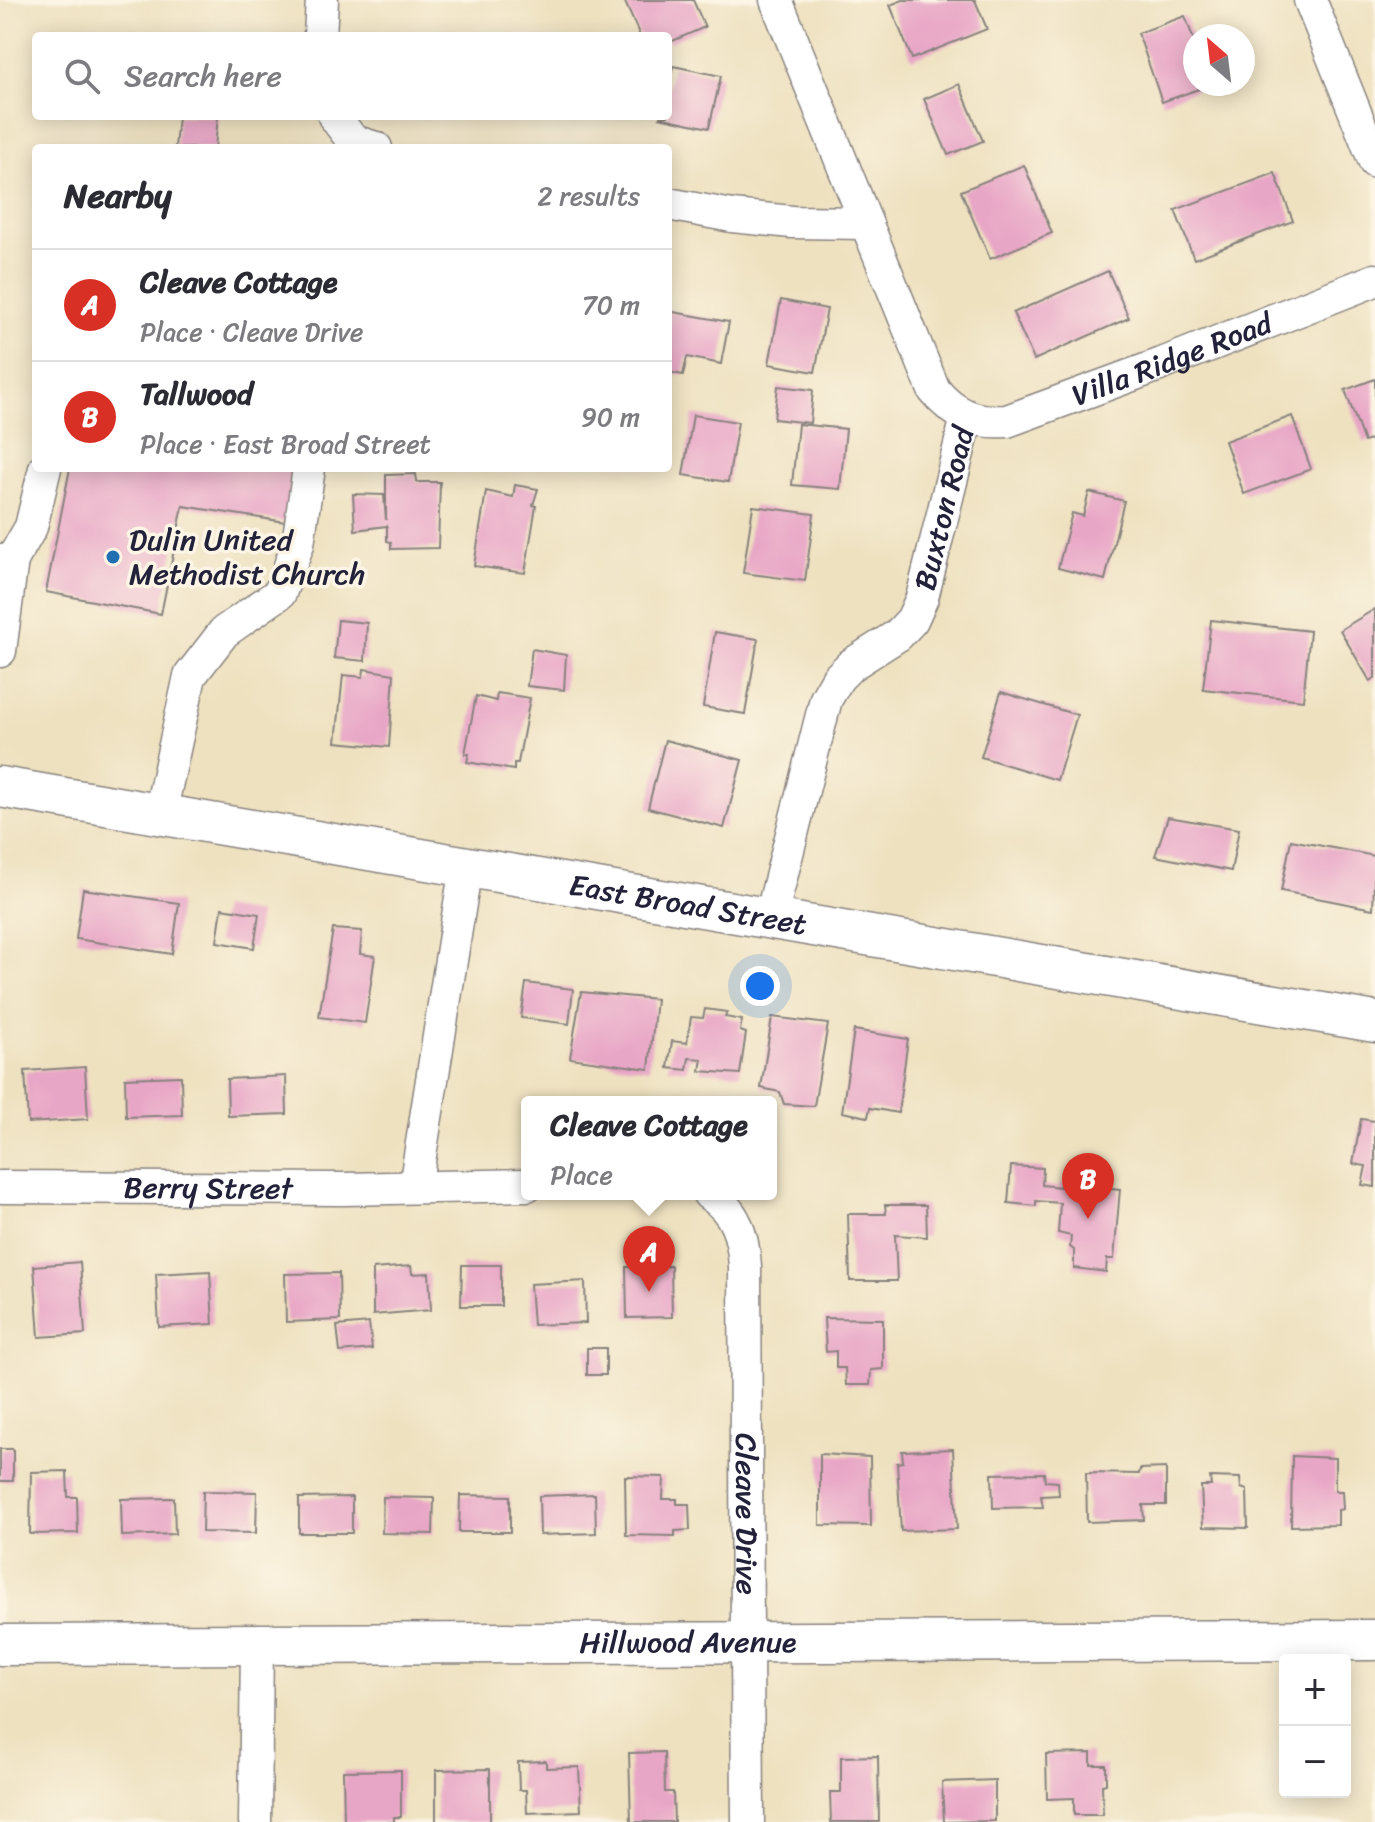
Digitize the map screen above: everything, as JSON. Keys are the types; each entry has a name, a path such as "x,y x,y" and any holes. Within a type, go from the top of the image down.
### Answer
{"main road":[{"name":"East Broad Street","path":"0,787 1375,1022"},
{"name":"Hillwood Avenue","path":"0,1645 1375,1640"}],"street":[{"path":"320,32 322,0"},
{"name":"Buxton Road","path":"771,917 826,699 838,678 851,665 898,635 912,620 922,598 967,417 945,404 934,390 776,0"},
{"path":"1310,0 1375,162"},
{"path":"672,205 732,216 792,222 866,223"},
{"name":"Villa Ridge Road","path":"967,417 985,422 1007,421 1375,280"},
{"path":"0,651 6,560 31,527 44,472"},
{"path":"160,814 190,676 224,632 280,593 298,544 308,472"},
{"path":"415,1187 466,866"},
{"name":"Berry Street","path":"0,1187 344,1189 521,1185"},
{"name":"Cleave Drive","path":"718,1202 735,1219 744,1242 748,1822"},
{"path":"255,1822 257,1644"}],"building":[{"path":"624,0 693,0 705,27 672,41 672,32 638,32"},
{"path":"903,0 975,0 987,29 912,59 890,5"},
{"path":"1185,16 1188,24 1183,24 1183,95 1162,102 1138,33"},
{"path":"673,66 721,76 709,128 672,120"},
{"path":"959,84 983,141 948,155 924,99"},
{"path":"178,120 218,120 215,144 175,144"},
{"path":"1024,165 1052,233 990,259 961,191"},
{"path":"1275,173 1293,221 1194,259 1175,210"},
{"path":"1108,271 1129,318 1034,360 1013,313"},
{"path":"781,300 827,309 815,372 769,364"},
{"path":"672,312 729,322 721,364 687,357 683,375 672,373"},
{"path":"1375,379 1375,438 1364,442 1345,390"},
{"path":"778,386 813,390 810,423 774,419"},
{"path":"693,415 738,422 728,482 683,475"},
{"path":"1292,416 1311,469 1244,494 1225,441"},
{"path":"798,424 846,429 840,489 792,485"},
{"name":"Dulin United Methodist Church","path":"69,472 295,472 286,522 183,506 161,614 46,592"},
{"path":"416,474 417,482 440,482 438,548 391,549 391,542 387,541 387,526 355,530 353,494 384,495 386,520 386,475"},
{"path":"515,485 538,489 533,505 536,506 525,573 474,566 486,491 513,497"},
{"path":"1089,492 1124,501 1105,580 1058,568 1072,513 1083,516"},
{"path":"753,506 814,514 805,581 743,573"},
{"path":"1375,609 1375,678 1370,681 1340,630"},
{"path":"338,620 367,623 365,661 334,658"},
{"path":"1211,620 1310,631 1303,700 1203,689"},
{"path":"715,632 758,639 745,714 703,707"},
{"path":"532,649 566,655 564,690 527,686"},
{"path":"364,669 394,674 389,747 336,742 343,675 363,677"},
{"path":"1001,692 1077,715 1057,780 981,757"},
{"path":"497,693 530,698 514,770 467,762 469,754 465,754 476,696 496,701"},
{"path":"665,740 742,760 724,828 648,808"},
{"path":"1168,817 1239,829 1231,871 1155,856"},
{"path":"1291,840 1375,856 1373,909 1281,891"},
{"path":"83,889 179,903 172,954 76,939"},
{"path":"222,908 259,914 254,948 217,942"},
{"path":"333,929 362,931 360,954 375,956 365,1023 319,1017"},
{"path":"526,983 573,989 569,1024 521,1018"},
{"path":"581,992 656,999 649,1069 570,1058"},
{"path":"705,1009 727,1012 725,1017 742,1020 740,1031 746,1033 740,1074 700,1071 702,1059 689,1058 687,1070 668,1068 672,1041 687,1043 691,1017 703,1018"},
{"path":"772,1017 828,1024 814,1106 784,1104 780,1092 761,1088"},
{"path":"854,1030 908,1039 898,1113 870,1108 868,1117 842,1112"},
{"path":"85,1067 88,1119 28,1123 25,1071"},
{"path":"181,1076 182,1115 126,1117 125,1078"},
{"path":"286,1076 287,1114 228,1116 227,1079"},
{"path":"1361,1119 1375,1121 1375,1187 1362,1185 1366,1166 1353,1164"},
{"path":"1011,1166 1043,1168 1042,1185 1060,1187 1061,1183 1120,1189 1114,1259 1107,1259 1106,1272 1074,1268 1071,1236 1058,1233 1060,1203 1036,1201 1036,1206 1008,1203"},
{"path":"885,1205 926,1205 927,1237 895,1235 897,1281 850,1281 848,1214 886,1214"},
{"path":"80,1262 85,1334 39,1337 34,1266"},
{"path":"462,1265 501,1265 501,1306 461,1306"},
{"path":"411,1266 412,1274 429,1273 431,1310 373,1315 373,1269"},
{"path":"671,1266 672,1317 627,1318 626,1267"},
{"path":"210,1271 213,1324 159,1327 156,1274"},
{"path":"339,1273 340,1320 286,1322 285,1274"},
{"path":"585,1281 586,1323 533,1325 530,1284"},
{"path":"824,1318 883,1319 883,1369 871,1370 870,1385 846,1385 845,1368 836,1368 836,1351 826,1352"},
{"path":"369,1323 372,1349 340,1352 337,1326"},
{"path":"587,1348 606,1348 606,1375 587,1375"},
{"path":"0,1449 13,1449 13,1481 0,1481"},
{"path":"953,1449 957,1529 901,1531 897,1463 903,1462 902,1451"},
{"path":"820,1454 870,1457 871,1526 820,1525"},
{"path":"1292,1456 1335,1458 1335,1491 1342,1491 1343,1509 1338,1510 1338,1525 1291,1526"},
{"path":"1166,1468 1166,1505 1143,1505 1144,1520 1087,1522 1086,1473 1139,1474 1140,1469"},
{"path":"67,1471 68,1497 77,1497 78,1533 30,1534 31,1472"},
{"path":"1044,1473 1045,1481 1058,1482 1059,1495 1041,1496 1043,1507 993,1508 992,1474"},
{"path":"625,1476 664,1477 663,1499 677,1499 677,1504 689,1504 690,1530 675,1531 675,1536 626,1535"},
{"path":"1210,1477 1240,1478 1241,1488 1247,1490 1248,1528 1203,1527 1201,1486 1211,1486"},
{"path":"203,1491 257,1492 256,1533 202,1532"},
{"path":"595,1494 596,1533 540,1535 539,1496"},
{"path":"460,1495 510,1496 510,1532 459,1532"},
{"path":"352,1497 352,1533 299,1533 299,1498"},
{"path":"383,1497 434,1498 433,1534 382,1533"},
{"path":"174,1498 175,1534 122,1536 121,1499"},
{"path":"664,1752 665,1792 673,1792 674,1822 631,1822 629,1753"},
{"path":"1091,1753 1091,1765 1106,1765 1106,1784 1102,1785 1103,1815 1074,1815 1074,1798 1047,1799 1046,1754"},
{"path":"878,1756 879,1822 831,1822 830,1792 841,1792 841,1757"},
{"path":"546,1761 546,1768 579,1767 581,1811 527,1813 526,1790 519,1790 518,1762"},
{"path":"490,1769 490,1822 436,1822 436,1770"},
{"path":"401,1770 401,1817 394,1817 394,1822 344,1822 343,1771"},
{"path":"995,1780 995,1821 944,1822 942,1782"}],"place":[{"name":"Dulin United Methodist Church","path":"113,557"},
{"name":"Tallwood","path":"1088,1219"},
{"name":"Cleave Cottage","path":"649,1292"}]}
